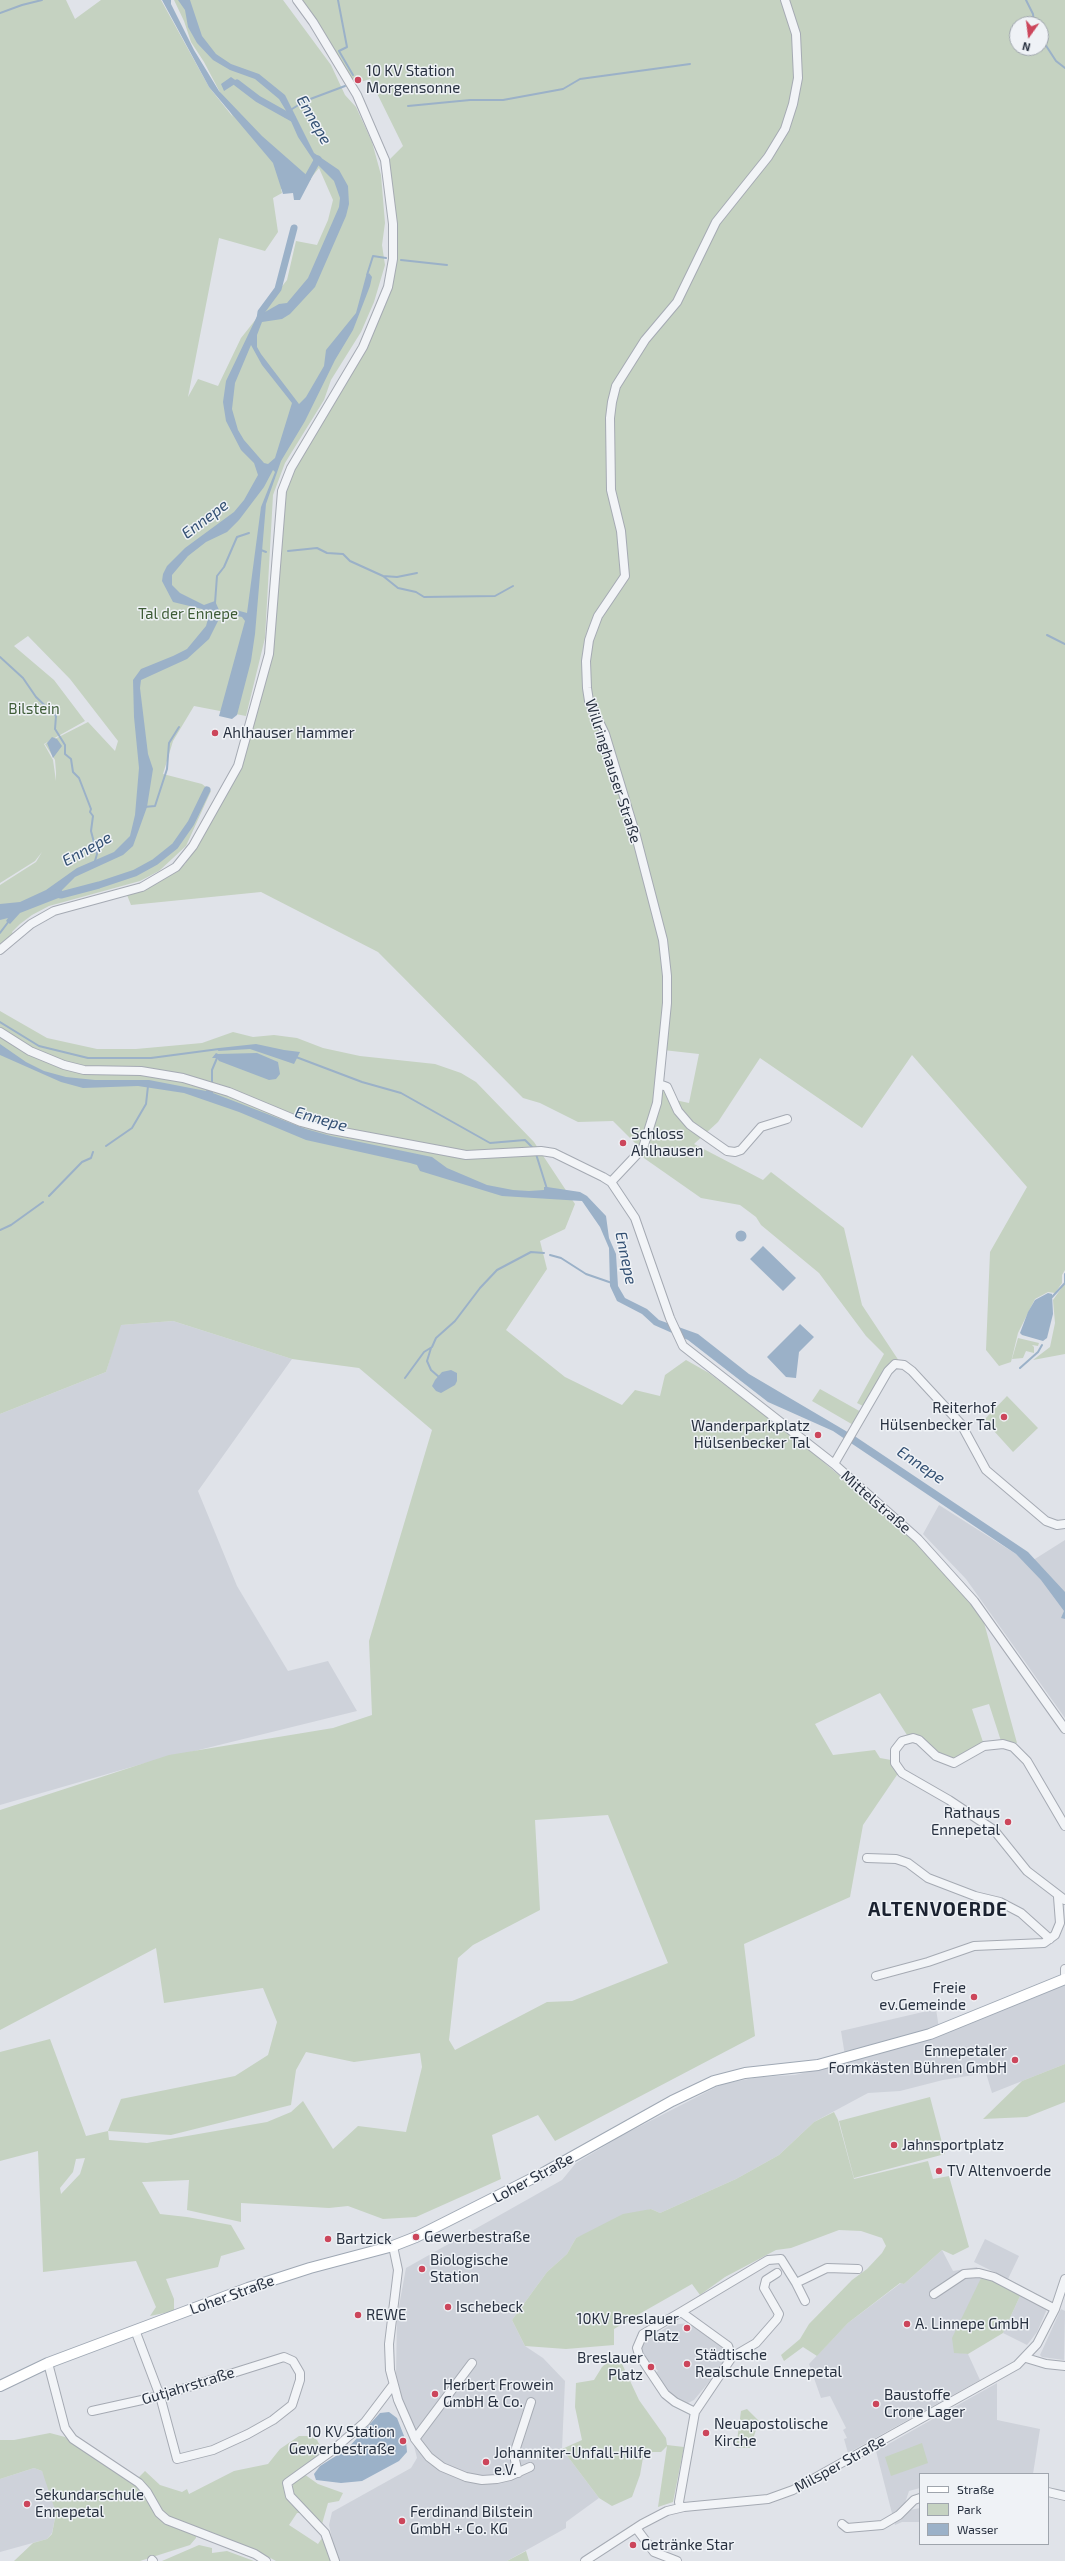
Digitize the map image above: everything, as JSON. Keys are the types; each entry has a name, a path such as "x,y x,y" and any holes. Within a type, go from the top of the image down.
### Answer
{"main road":[{"name":"Loher Straße","path":"0,2386 48,2363 135,2330 310,2268 393,2246 442,2225 577,2154 672,2101 714,2081 745,2073 818,2064 930,2034 1065,1979"}],"street":[{"path":"0,950 31,924 54,911 137,888 158,879 176,867 193,846 238,766 269,654 282,491 291,468 363,346 388,286 393,259 393,224 385,160 357,95 321,33 297,0"},
{"name":"Willringhauser Straße","path":"611,1182 643,1148 657,1103 668,1004 663,940 636,836 605,734 589,701 586,676 586,661 589,640 598,616 625,576 621,531 611,490 610,418 616,386 645,340 677,302 716,222 768,157 785,129 793,104 798,78 796,34 785,0"},
{"path":"0,1032 30,1051 84,1070 157,1073 211,1086 301,1122 327,1129 466,1155 541,1151 570,1160 611,1182"},
{"path":"659,1084 667,1087 678,1111 690,1125 727,1151 735,1152 741,1150 760,1127 787,1119"},
{"name":"Mittelstraße","path":"611,1182 635,1218 677,1337 693,1354 834,1464 918,1539 948,1569 974,1601 1065,1729"},
{"path":"834,1464 888,1371 895,1364 904,1365 912,1371 960,1424 986,1470 1046,1521 1057,1525 1065,1524"},
{"path":"876,1976 928,1962 974,1946 1038,1945 1055,1935 1060,1923 1061,1899 1027,1871 994,1830 949,1800 910,1779 897,1766 894,1759 898,1745 907,1739 919,1740 936,1756 954,1763 984,1746 1003,1744 1013,1747 1027,1761 1065,1826"},
{"path":"867,1858 896,1859 908,1863 928,1878 975,1896 1000,1902 1021,1913 1050,1939"},
{"path":"1065,1969 1065,1974"},
{"path":"393,2246 398,2270 389,2344 393,2385 408,2425 415,2439 429,2457 442,2467 466,2477 490,2480 518,2473 530,2467"},
{"path":"695,2412 680,2406 665,2394 639,2355 637,2348 643,2334 768,2260 781,2259 805,2301"},
{"path":"796,2283 827,2268 858,2269"},
{"path":"680,2507 679,2502 695,2412 732,2357 756,2344 777,2319 779,2314 764,2288 766,2280 777,2273"},
{"path":"934,2294 964,2274 979,2273 994,2277 1055,2308"},
{"name":"Milsper Straße","path":"585,2561 660,2514 680,2507 752,2501 781,2496 1026,2358 1037,2344 1055,2308 1065,2279"},
{"path":"681,2312 728,2346 732,2357"},
{"path":"135,2330 160,2396"},
{"name":"Gutjahrstraße","path":"92,2411 160,2396 284,2357 293,2361 300,2373 300,2380 292,2405 273,2420 248,2434 213,2450 177,2459 160,2396"},
{"path":"1026,2358 1046,2364 1065,2366"},
{"path":"48,2363 65,2428 73,2439 138,2483 147,2492 158,2513 167,2520 255,2554 266,2561"},
{"path":"415,2439 472,2364"},
{"path":"335,2561 325,2533 290,2496 287,2483 333,2450 365,2422 393,2385"},
{"path":"518,2473 515,2460 516,2448 531,2402"},
{"path":"1049,2492 1065,2496"},
{"path":"842,2524 847,2528 882,2526 899,2515 914,2500 919,2498"},
{"path":"636,2528 647,2545 660,2559 677,2561"}],"shaded area":[{"path":"173,1321 292,1359 198,1491 237,1586 288,1671 328,1661 357,1711 142,1764 0,1805 0,1414 106,1372 120,1325"},
{"path":"939,1505 1016,1554 1027,1564 1065,1540 1065,1718 966,1579 923,1534"},
{"path":"1065,1985 1065,2064 992,2093 986,2073 943,2080 900,2091 868,2093 814,2122 779,2155 736,2179 660,2213 651,2209 576,2238 567,2254 547,2272 512,2320 525,2346 543,2358 565,2381 562,2449 599,2498 566,2522 566,2528 507,2561 337,2561 329,2525 332,2512 411,2468 417,2458 396,2374 397,2317 406,2268 562,2180 576,2163 621,2136 722,2084 759,2077 795,2075 846,2062 841,2031 936,2009 940,2035"},
{"path":"985,2239 1019,2256 1008,2279 974,2262"},
{"path":"942,2250 953,2271 977,2267 982,2276 954,2352 968,2354 980,2380 848,2453 844,2439 847,2438 843,2430 846,2428 830,2396 821,2398 809,2364 848,2323 901,2283 904,2284"},
{"path":"1021,2294 1047,2309 1037,2332 1027,2345 1003,2333"},
{"path":"1061,2309 1065,2311 1064,2360 1042,2357 1040,2355"},
{"name":"Städtische Realschule Ennepetal","path":"689,2323 722,2347 727,2356 725,2363 694,2400 686,2404 679,2401 664,2386 655,2373 658,2371 654,2366 651,2367 641,2348 643,2343 670,2325"},
{"path":"997,2383 997,2420 1040,2429 1033,2473 919,2473 919,2488 909,2491 905,2503 910,2510 919,2508 919,2522 902,2522 895,2525 876,2451"},
{"name":"Sekundarschule Ennepetal","path":"34,2468 42,2471 46,2479 56,2513 52,2533 47,2539 0,2552 0,2479"}],"green space":[{"path":"0,0 66,0 75,19 101,0 161,0 209,87 233,117 204,62 191,42 184,21 174,0 283,0 331,65 345,95 356,107 372,142 381,175 385,223 382,245 385,265 374,302 361,332 331,380 324,400 285,463 273,495 265,638 246,716 194,706 173,741 163,774 202,784 211,791 186,846 159,871 140,881 49,906 32,915 20,924 12,932 14,935 0,946 0,885 36,862 42,852 35,861 0,883","holes":["319,168 333,200 328,220 317,245 296,241 287,280 241,338 218,386 198,379 188,397 219,238 265,251 278,232 273,198 282,193 281,189 302,189","28,636 70,679 118,741 115,751 88,722 45,744 55,760 56,781 53,760 44,744 85,721 54,680 14,646"]},
{"path":"301,0 785,0 794,34 796,78 792,104 783,126 765,155 717,215 672,305 675,307 721,217 771,154 787,129 796,102 800,53 797,34 788,0 1065,0 1065,1270 1062,1275 1062,1283 1055,1293 1048,1292 1035,1299 1018,1333 1011,1362 999,1366 986,1350 990,1252 1027,1187 912,1055 862,1128 760,1058 718,1122 694,1144 763,1180 771,1172 844,1228 862,1305 899,1361 890,1362 865,1407 857,1403 884,1354 866,1336 819,1273 761,1225 756,1217 740,1205 701,1198 641,1156 639,1147 613,1121 578,1122 540,1103 523,1098 378,952 261,892 131,905 127,895 152,886 185,864 239,767 270,666 274,640 282,503 284,493 295,469 365,348 389,287 395,259 395,225 388,161 403,146 370,79 354,84 310,12","holes":["663,1050 699,1054 689,1103 675,1100 661,1080"]},
{"path":"0,1011 47,1038 97,1049 136,1049 202,1043 233,1032 253,1037 274,1035 297,1038 323,1048 360,1056 435,1064 461,1073 476,1082 534,1142 575,1204 565,1229 540,1241 547,1269 506,1330 565,1377 622,1405 635,1390 660,1396 665,1375 686,1360 709,1373 793,1436 917,1542 955,1582 983,1619 1017,1743 1001,1741 989,1704 972,1709 983,1742 953,1760 943,1757 920,1737 907,1735 880,1693 815,1724 833,1755 875,1750 880,1758 891,1760 899,1772 863,1825 850,1897 744,1944 755,2036 555,2141 538,2115 492,2135 501,2179 416,2217 383,2219 348,2206 329,2208 241,2203 241,2222 187,2210 189,2180 142,2182 160,2214 231,2225 245,2249 221,2256 218,2267 166,2279 174,2299 174,2311 150,2316 156,2307 136,2261 43,2272 38,2151 0,2161 0,2052 50,2039 86,2136 108,2131 121,2099 235,2076 268,2055 277,2022 263,1988 164,2003 156,1948 0,2030 0,1810 169,1755 333,1728 372,1715 369,1641 432,1430 359,1368 292,1359 173,1321 121,1325 106,1372 0,1414","holes":["608,1815 668,1963 572,2001 547,2002 455,2050 449,2040 458,1958 473,1945 540,1910 535,1820","306,2052 354,2062 420,2053 422,2067 406,2132 358,2126 333,2149 303,2101 291,2112 267,2122 147,2143 109,2140 108,2131 171,2135 291,2105 296,2070","85,2158 80,2174 61,2194 60,2188 73,2172 76,2159"]},
{"path":"1065,1283 1065,1354 1033,1360 1050,1347 1055,1323 1053,1300"},
{"path":"1018,1338 1039,1343 1038,1346 1032,1345 1034,1347 1034,1353 1026,1351 1023,1358 1012,1359"},
{"path":"820,1389 863,1413 855,1426 812,1401"},
{"path":"1007,1396 1038,1428 1013,1452 984,1420"},
{"path":"1065,2064 1065,2102 1027,2117 983,2119 1022,2081"},
{"name":"Jahnsportplatz","path":"930,2097 945,2154 854,2178 839,2121"},
{"path":"834,2112 838,2120 854,2179 928,2161 933,2179 949,2176 969,2247 953,2255 942,2250 904,2284 900,2283 848,2323 817,2356 803,2347 784,2361 781,2355 800,2339 809,2324 852,2280 867,2269 882,2253 886,2246 882,2238 861,2231 839,2230 791,2248 776,2250 725,2277 700,2295 692,2284 634,2317 614,2329 614,2345 566,2349 525,2346 512,2320 547,2272 567,2254 576,2238 623,2214 651,2209 660,2213 736,2179 779,2155 814,2122"},
{"path":"982,2276 995,2279 1021,2294 1003,2333 968,2354 954,2353 952,2338"},
{"path":"617,2353 639,2400 666,2438 667,2445 684,2447 673,2502 658,2507 667,2446 661,2452 644,2452 640,2475 632,2497 612,2506 599,2498 562,2449 582,2440 575,2407 576,2383 594,2380 602,2367"},
{"path":"747,2409 761,2423 756,2430 750,2448 736,2448 741,2411"},
{"path":"50,2433 65,2437 132,2484 145,2471 160,2485 182,2492 187,2489 189,2494 234,2471 268,2464 280,2449 299,2436 310,2436 317,2440 324,2453 284,2480 290,2503 301,2513 297,2513 289,2525 318,2544 324,2535 332,2561 276,2561 252,2548 196,2530 196,2538 190,2545 140,2561 14,2561 33,2543 47,2539 52,2534 56,2513 42,2471 34,2468 0,2479 0,2440 14,2440"},
{"path":"922,2443 928,2463 891,2476 885,2457"},
{"path":"304,2474 318,2484 343,2493 339,2501 328,2503 322,2524 297,2501 291,2490 294,2482"},
{"path":"199,2545 212,2548 212,2553 227,2551 254,2561 162,2561"},
{"path":"526,2551 529,2561 507,2561"}],"water":[{"path":"162,0 171,0 171,4 194,50 219,91 262,136 311,179 300,200 294,200 293,193 283,194 273,163 209,87"},
{"path":"178,0 190,0 202,36 216,54 231,64 259,74 285,95 314,153 339,170 348,186 349,204 346,216 315,287 290,314 282,319 262,322 257,335 257,347 261,354 299,404 306,397 324,366 326,350 356,313 366,276 369,273 372,277 353,330 335,360 305,421 281,461 266,504 255,634 251,661 237,715 232,719 219,716 245,621 242,617 233,615 218,621 209,639 187,659 141,680 140,688 148,754 153,769 147,807 133,846 123,855 75,877 62,890 61,897 20,913 10,924 6,921 8,918 0,920 0,904 20,902 46,890 77,868 114,852 130,836 135,815 139,768 134,717 133,680 141,669 187,649 206,626 208,619 202,609 173,602 162,581 163,574 167,566 185,548 234,512 244,500 258,475 254,463 241,450 226,421 223,402 226,381 259,312 265,312 279,304 287,303 308,278 339,207 340,198 334,181 317,164 313,164 314,161 298,137 290,119 284,117 286,113 288,114 279,99 255,79 230,70 213,60 197,43 188,27 185,10","holes":["251,345 262,365 292,403 275,458 268,464 264,463 244,440 238,430 232,409 235,383","273,470 275,472 261,507 247,613 236,610 219,610 215,601 204,605 180,593 172,585 172,575 188,556 206,542 227,532 239,520 264,487"]},
{"path":"231,77 238,82 224,91 221,84"},
{"path":"52,737 57,739 62,746 53,758 47,743"},
{"path":"0,1044 26,1062 44,1071 66,1077 95,1080 149,1080 206,1091 207,1089 213,1090 213,1093 306,1129 331,1136 432,1157 447,1168 487,1185 513,1190 544,1190 544,1187 547,1187 580,1192 587,1196 606,1216 609,1238 616,1254 618,1286 625,1298 647,1309 659,1320 698,1334 749,1374 856,1437 1028,1552 1065,1592 1065,1619 1061,1618 1064,1611 1041,1580 1016,1554 833,1431 768,1402 688,1340 654,1325 642,1314 617,1301 610,1286 609,1248 600,1227 582,1201 502,1196 420,1171 417,1165 410,1163 306,1140 239,1112 184,1093 138,1086 83,1088 61,1082 0,1055"},
{"path":"256,1044 300,1052 294,1064 250,1049 218,1051 219,1048"},
{"path":"216,1053 257,1053 278,1062 280,1074 276,1079 269,1080 219,1061 217,1058 212,1058"},
{"path":"741,1230 745,1232 747,1236 745,1240 741,1242 737,1240 735,1236 737,1232"},
{"path":"763,1246 796,1278 783,1291 750,1259"},
{"path":"1048,1293 1052,1294 1053,1314 1047,1338 1043,1341 1022,1335 1020,1333 1028,1312 1035,1300"},
{"path":"800,1324 814,1337 799,1352 796,1378 786,1377 767,1357"},
{"path":"451,1370 457,1373 457,1381 455,1385 441,1393 436,1391 432,1386 435,1380 442,1372"},
{"path":"389,2412 397,2418 406,2441 407,2452 399,2461 362,2481 341,2483 316,2480 314,2474 320,2466 347,2449 380,2413"}],"waterway":[{"path":"0,13 42,0"},
{"path":"338,0 347,47 339,51 353,75"},
{"path":"1026,0 1033,16"},
{"path":"1049,50 1056,61 1065,68"},
{"path":"408,106 470,100 503,100 563,89 580,79 690,64"},
{"path":"237,83 258,99 292,118"},
{"name":"Ennepe","path":"292,109 305,101 345,86"},
{"path":"308,177 318,159"},
{"path":"260,319 261,312 278,289 294,228"},
{"path":"367,275 373,256 386,258"},
{"path":"401,260 447,265"},
{"path":"215,603 217,576 224,567 237,537 249,533"},
{"path":"288,551 317,548 327,553 343,554 350,561 383,576 398,588 416,592 424,597 495,596 513,586"},
{"path":"261,550 266,552"},
{"path":"383,576 397,577 417,573"},
{"path":"1047,635 1065,644"},
{"name":"Ennepe","path":"0,657 23,678 36,697 56,716 55,729 65,745 65,754 71,759 73,772 79,778 91,809 90,812 93,816 91,831 97,854 95,861"},
{"path":"144,807 155,806 167,769 169,743 179,727"},
{"path":"53,893 61,895 99,885 135,873 155,862 175,846 191,823 207,790"},
{"path":"0,933 9,921"},
{"path":"0,1022 39,1046 88,1058 151,1058 219,1049"},
{"path":"296,1057 362,1082 401,1093 490,1143 525,1140 533,1148"},
{"path":"212,1084 212,1070 217,1058"},
{"path":"106,1146 132,1128 146,1104 148,1086"},
{"path":"49,1196 82,1162 91,1158 93,1152"},
{"path":"536,1154 547,1189"},
{"path":"0,1230 11,1225 43,1202"},
{"path":"405,1378 424,1352 432,1347 436,1338 455,1321 480,1288 497,1270 531,1252 544,1253"},
{"path":"550,1255 561,1258 586,1274 612,1283"},
{"path":"1052,1297 1065,1283 1065,1274"},
{"path":"1020,1368 1038,1352 1042,1345"},
{"path":"431,1348 427,1361 431,1370 439,1377"}],"place":[{"name":"10 KV Station Morgensonne","path":"358,80"},
{"name":"Ahlhauser Hammer","path":"215,733"},
{"name":"Schloss Ahlhausen","path":"623,1143"},
{"name":"Reiterhof Hülsenbecker Tal","path":"1004,1417"},
{"name":"Wanderparkplatz Hülsenbecker Tal","path":"818,1435"},
{"name":"Rathaus Ennepetal","path":"1008,1822"},
{"name":"Freie ev.Gemeinde","path":"974,1997"},
{"name":"Ennepetaler Formkästen Bühren GmbH","path":"1015,2060"},
{"name":"Jahnsportplatz","path":"894,2145"},
{"name":"TV Altenvoerde","path":"939,2171"},
{"name":"Gewerbestraße","path":"416,2237"},
{"name":"Bartzick","path":"328,2239"},
{"name":"Biologische Station","path":"422,2269"},
{"name":"Ischebeck","path":"448,2307"},
{"name":"REWE","path":"358,2315"},
{"name":"A. Linnepe GmbH","path":"907,2324"},
{"name":"10KV Breslauer Platz","path":"687,2328"},
{"name":"Städtische Realschule Ennepetal","path":"687,2364"},
{"name":"Breslauer Platz","path":"651,2367"},
{"name":"Herbert Frowein GmbH & Co.","path":"435,2394"},
{"name":"Baustoffe Crone Lager","path":"876,2404"},
{"name":"Neuapostolische Kirche","path":"706,2433"},
{"name":"10 KV Station Gewerbestraße","path":"403,2441"},
{"name":"Johanniter-Unfall-Hilfe e.V.","path":"486,2462"},
{"name":"Sekundarschule Ennepetal","path":"27,2504"},
{"name":"Ferdinand Bilstein GmbH + Co. KG","path":"402,2521"},
{"name":"Getränke Star","path":"633,2545"}],"district":[{"name":"ALTENVOERDE","path":"938,1910"}],"park label":[{"name":"Tal der Ennepe","path":"188,614"},
{"name":"Bilstein","path":"34,709"}]}
